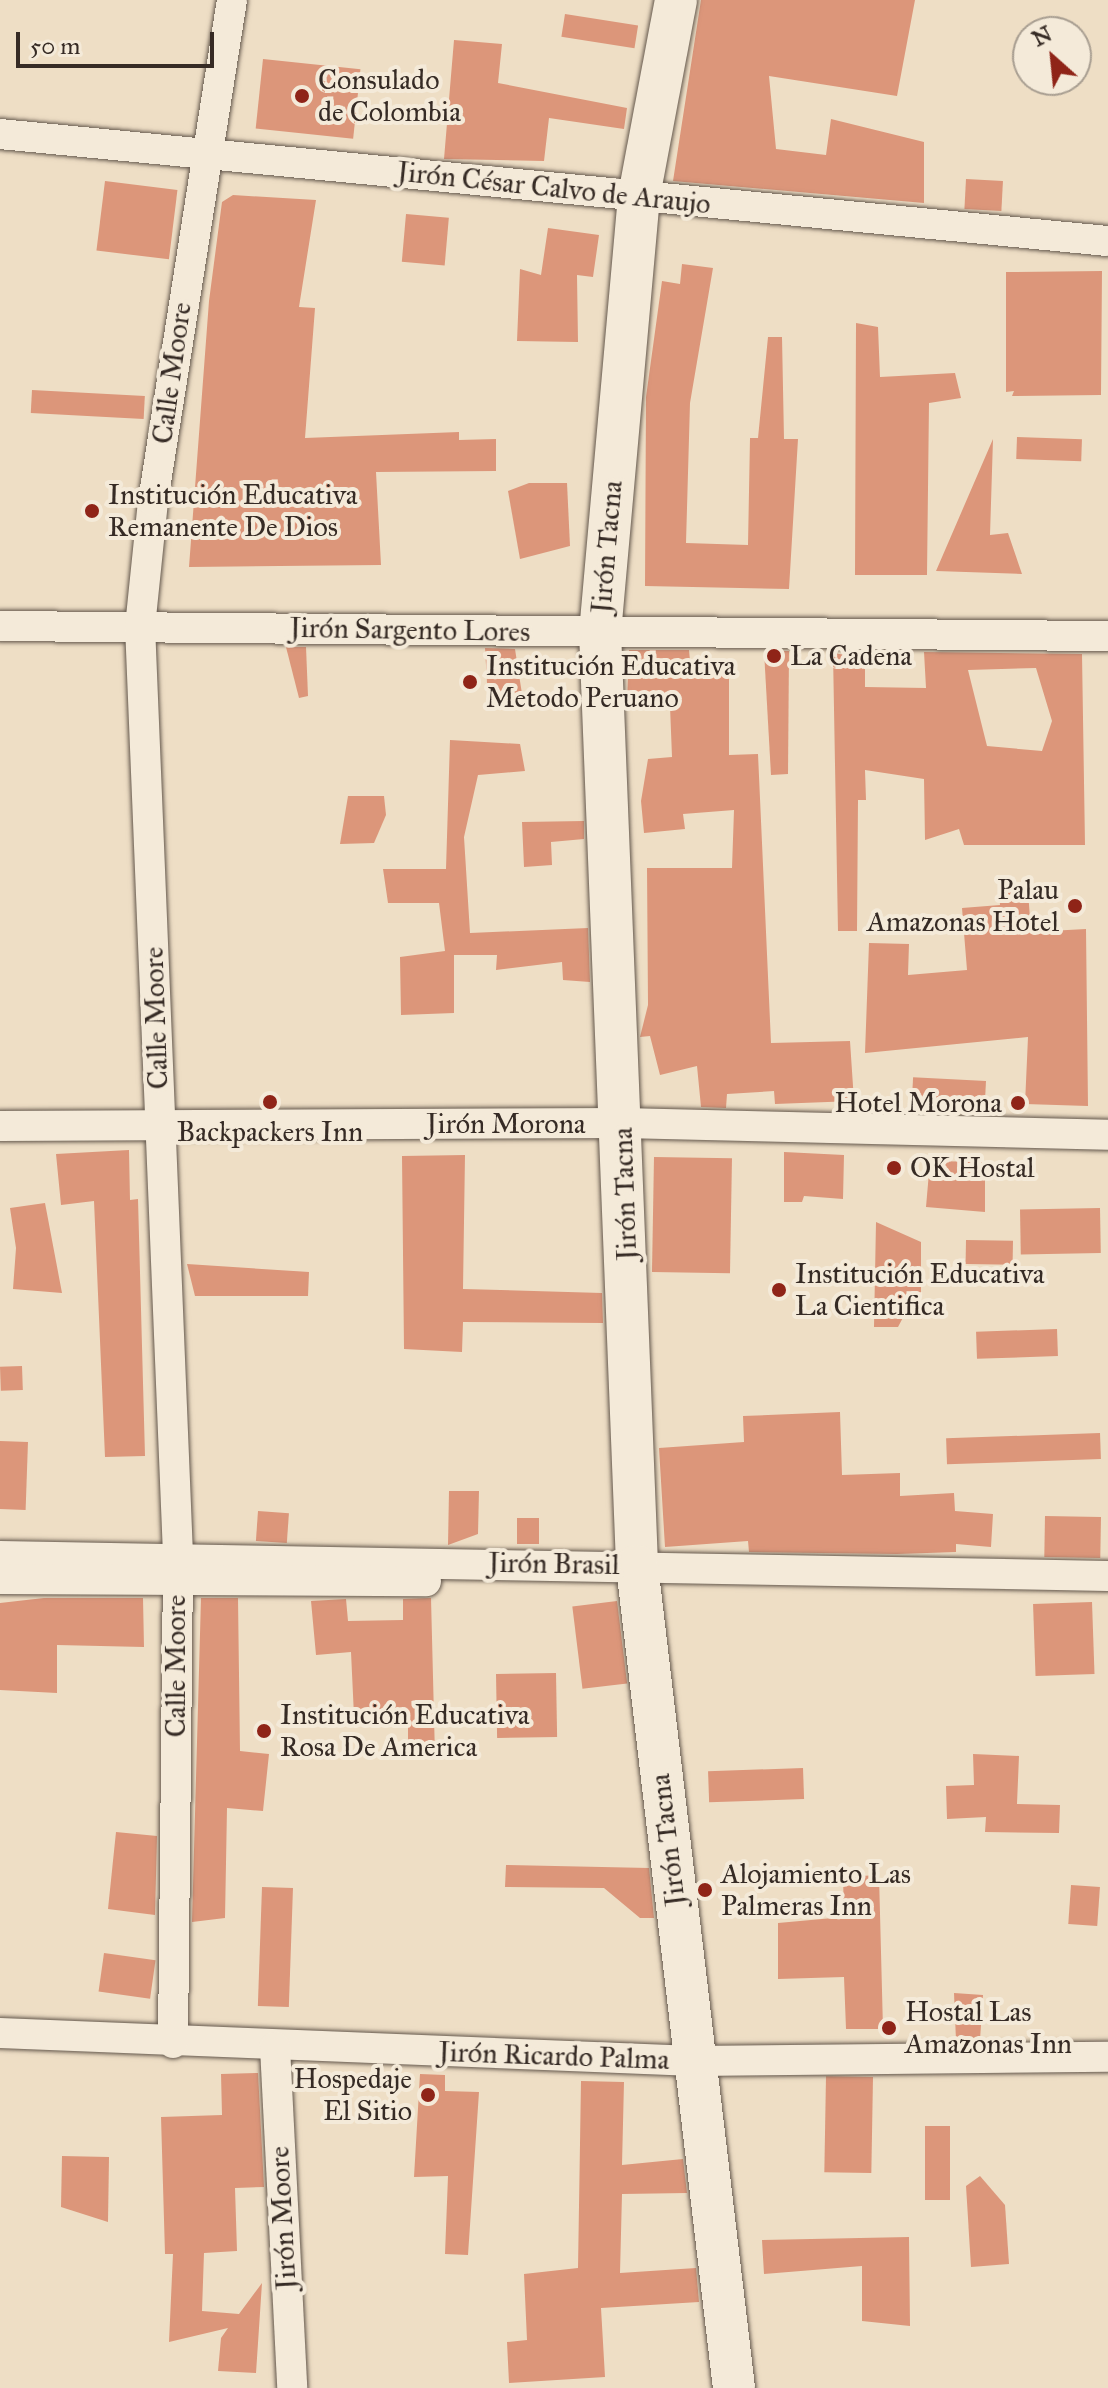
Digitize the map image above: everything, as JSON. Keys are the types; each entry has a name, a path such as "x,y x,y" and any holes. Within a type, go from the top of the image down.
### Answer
{"street":[{"name":"Calle Moore","path":"173,2043 177,1568 140,627 204,153 232,0"},
{"name":"Jirón Tacna","path":"676,0 639,196 600,631 623,1123 637,1573 734,2388"},
{"name":"Jirón César Calvo de Araujo","path":"0,134 1108,241"},
{"name":"Jirón Sargento Lores","path":"0,626 1108,636"},
{"name":"Jirón Morona","path":"0,1126 623,1123 1108,1135"},
{"name":"Jirón Brasil","path":"0,1556 177,1568 1108,1578"},
{"path":"0,1579 177,1568"},
{"name":"Jirón Ricardo Palma","path":"0,2033 173,2043 694,2061 1108,2057"},
{"name":"Jirón Moore","path":"275,2047 292,2388"}],"building":[{"path":"701,0 915,0 897,96 769,76 776,149 826,155 831,119 924,142 924,203 673,181"},
{"path":"565,14 638,26 634,48 561,37"},
{"path":"454,40 502,44 498,83 627,108 624,129 549,118 544,161 444,159"},
{"path":"263,59 360,69 353,139 256,129"},
{"path":"966,179 1003,181 1001,211 964,209"},
{"path":"105,181 177,190 169,259 96,250"},
{"path":"233,195 316,200 299,307 315,308 305,438 459,432 459,440 496,439 496,471 376,472 381,565 189,567 209,301 222,202"},
{"path":"406,214 449,218 445,266 402,262"},
{"path":"548,228 599,235 593,277 577,275 578,342 517,341 520,269 541,275"},
{"path":"682,264 713,268 690,403 686,543 748,545 750,438 758,438 768,337 782,337 784,439 798,439 789,589 645,586 646,397 662,281 680,284"},
{"path":"1102,271 1101,395 1012,396 1014,391 1006,392 1006,272"},
{"path":"856,323 878,327 880,377 955,373 961,398 929,403 927,575 855,575"},
{"path":"32,390 145,396 144,419 31,413"},
{"path":"1017,437 1082,439 1081,461 1016,459"},
{"path":"993,439 990,535 1008,533 1022,574 936,571"},
{"path":"529,483 567,483 570,546 520,559 508,491"},
{"path":"286,647 306,647 308,696 299,698"},
{"path":"485,648 515,649 522,694 488,700"},
{"path":"629,650 689,650 690,661 729,661 729,755 758,754 771,1043 850,1041 854,1101 775,1104 774,1091 727,1094 726,1108 701,1107 697,1066 660,1075 650,1036 640,1037 648,1005 647,868 732,868 734,810 683,814 685,829 644,833 641,801 648,759 672,757 670,706 627,702"},
{"path":"764,651 789,651 788,774 771,775"},
{"path":"924,652 1082,654 1085,845 964,845 959,829 925,840 924,779 865,770 866,800 858,800 857,931 838,931 833,653 865,658 865,687 926,688","holes":["1036,668 1052,721 1042,751 987,746 968,670"]},
{"path":"450,740 520,744 525,771 478,775 464,837 470,933 588,928 590,982 563,980 562,962 496,970 497,955 454,955 454,1013 401,1015 400,957 445,951 439,903 388,903 383,869 446,869"},
{"path":"348,796 384,796 386,815 374,843 340,844"},
{"path":"584,821 584,839 551,842 552,865 524,867 522,822"},
{"path":"1028,891 1031,932 1086,929 1088,1106 1025,1104 1028,1037 865,1053 869,943 909,944 908,975 967,970 962,908 1000,905 999,893"},
{"path":"913,1077 986,1081 985,1103 912,1099"},
{"path":"129,1150 130,1200 138,1199 145,1456 105,1457 94,1201 61,1205 56,1154"},
{"path":"784,1152 844,1155 843,1199 804,1196 802,1202 784,1202"},
{"path":"465,1155 463,1289 602,1293 603,1323 463,1322 462,1352 404,1349 402,1156"},
{"path":"654,1157 732,1158 730,1273 652,1272"},
{"path":"930,1161 985,1162 985,1212 926,1207"},
{"path":"45,1203 62,1293 13,1289 16,1248 10,1208"},
{"path":"1100,1208 1101,1253 1021,1254 1020,1209"},
{"path":"876,1222 921,1242 921,1313 907,1310 898,1327 874,1327"},
{"path":"966,1240 1013,1241 1013,1265 966,1264"},
{"path":"187,1264 309,1272 308,1296 195,1296"},
{"path":"1057,1329 1058,1356 977,1359 976,1332"},
{"path":"22,1366 23,1390 1,1391 0,1367"},
{"path":"840,1412 842,1475 900,1473 900,1496 954,1493 955,1511 993,1514 991,1547 956,1544 956,1552 897,1554 749,1552 748,1541 665,1547 659,1448 744,1442 743,1416"},
{"path":"1100,1433 1101,1459 947,1464 946,1438"},
{"path":"0,1441 28,1442 26,1510 0,1509"},
{"path":"449,1491 479,1491 478,1534 448,1545"},
{"path":"258,1511 289,1513 287,1543 256,1541"},
{"path":"1045,1516 1101,1517 1100,1558 1044,1557"},
{"path":"517,1518 539,1518 539,1544 517,1544"},
{"path":"44,1598 143,1598 144,1647 57,1645 57,1693 0,1690 0,1603"},
{"path":"201,1598 238,1598 240,1751 269,1754 263,1811 227,1808 225,1918 192,1922"},
{"path":"431,1598 435,1756 408,1755 408,1715 354,1716 351,1652 316,1655 311,1601 346,1599 348,1621 403,1620 403,1599"},
{"path":"617,1601 627,1683 582,1689 572,1606"},
{"path":"1092,1602 1095,1674 1036,1676 1033,1604"},
{"path":"556,1673 557,1737 497,1738 496,1674"},
{"path":"973,1754 1019,1756 1017,1804 1060,1805 1059,1833 985,1832 986,1817 947,1819 946,1786 974,1785"},
{"path":"803,1768 804,1799 709,1802 708,1771"},
{"path":"116,1832 157,1836 155,1915 108,1909"},
{"path":"506,1865 649,1868 654,1918 640,1918 604,1888 505,1887"},
{"path":"879,1875 883,2029 846,2029 844,1977 778,1979 778,1923 844,1917 843,1877"},
{"path":"1071,1885 1100,1887 1097,1926 1068,1924"},
{"path":"262,1887 293,1888 289,2007 258,2006"},
{"path":"104,1953 155,1960 150,1999 99,1992"},
{"path":"954,1993 983,1995 980,2040 956,2040"},
{"path":"258,2073 264,2187 235,2188 237,2251 204,2253 202,2311 239,2314 262,2283 256,2373 218,2371 221,2338 228,2328 169,2342 173,2254 165,2254 161,2117 222,2115 221,2074"},
{"path":"420,2074 445,2075 445,2091 479,2092 468,2255 445,2254 448,2176 414,2177"},
{"path":"826,2076 873,2077 871,2173 824,2172"},
{"path":"581,2081 624,2082 622,2165 683,2159 687,2193 622,2194 620,2273 696,2268 699,2302 601,2308 605,2377 509,2383 507,2342 527,2340 524,2274 578,2268"},
{"path":"925,2126 950,2126 950,2200 925,2200"},
{"path":"62,2156 109,2157 108,2222 61,2207"},
{"path":"980,2176 1005,2205 1009,2264 971,2267 966,2186"},
{"path":"909,2237 910,2326 862,2321 862,2266 764,2274 762,2240"}],"place":[{"name":"Consulado de Colombia","path":"302,96"},
{"name":"Institución Educativa Remanente De Dios","path":"92,511"},
{"name":"La Cadena","path":"774,656"},
{"name":"Institución Educativa Metodo Peruano","path":"470,682"},
{"name":"Palau Amazonas Hotel","path":"1075,906"},
{"name":"Backpackers Inn","path":"270,1102"},
{"name":"Hotel Morona","path":"1018,1103"},
{"name":"OK Hostal","path":"894,1168"},
{"name":"Institución Educativa La Cientifica","path":"779,1290"},
{"name":"Institución Educativa Rosa De America","path":"264,1731"},
{"name":"Alojamiento Las Palmeras Inn","path":"705,1890"},
{"name":"Hostal Las Amazonas Inn","path":"889,2028"},
{"name":"Hospedaje El Sitio","path":"428,2095"}]}
